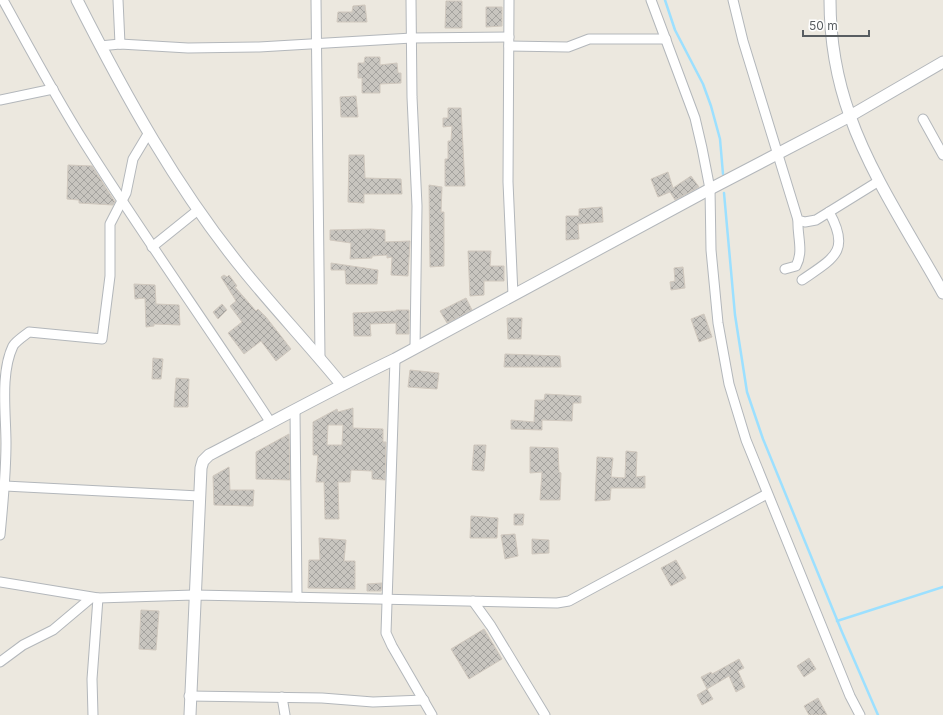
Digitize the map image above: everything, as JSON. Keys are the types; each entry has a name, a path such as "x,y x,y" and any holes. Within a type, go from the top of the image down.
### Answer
{"street":[{"path":"3,0 52,89 83,141 152,247 272,423"},
{"path":"77,0 100,46 148,134 198,210 245,272 342,384"},
{"path":"118,0 120,44"},
{"path":"316,0 320,358"},
{"path":"411,0 412,97 417,214 415,348"},
{"path":"509,0 508,190 513,295"},
{"path":"652,0 695,118 710,189 712,264 718,323 726,368 746,440 850,696 860,715"},
{"path":"733,0 743,41 798,220 800,248 799,259 796,266 785,269"},
{"path":"830,0 834,52 850,116 879,181 943,293"},
{"path":"100,46 120,44 196,48 259,47 412,38 509,41 568,47 589,39 666,39"},
{"path":"190,715 199,496 203,461 209,455 295,411 342,384 395,359 778,152 850,116 943,62"},
{"path":"0,100 52,89"},
{"path":"922,119 943,155"},
{"path":"0,535 5,486 6,441 2,415 7,364 13,345 29,332 102,339 110,276 110,224 123,202 133,159 148,134"},
{"path":"798,220 805,222 816,220 879,181"},
{"path":"152,247 198,210"},
{"path":"802,280 834,256 839,246 840,236 829,212"},
{"path":"395,359 389,599 386,624 388,640 432,715"},
{"path":"295,411 297,597"},
{"path":"5,486 199,496"},
{"path":"0,582 94,598 194,595 557,603 569,600 767,494"},
{"path":"0,662 23,645 53,630 94,598"},
{"path":"93,715 92,679 94,598"},
{"path":"473,601 491,626 545,715"},
{"path":"190,696 282,697 373,702 424,700"},
{"path":"282,697 285,715"}],"building":[{"path":"446,1 462,1 462,28 445,28"},
{"path":"365,5 367,22 337,22 338,12 352,12 353,6"},
{"path":"486,7 502,7 502,26 486,27"},
{"path":"365,57 380,57 380,65 397,63 398,73 401,73 401,83 380,84 380,93 362,93 362,78 358,78 358,63 364,63"},
{"path":"356,96 358,117 341,117 340,97"},
{"path":"448,108 461,108 465,186 445,186 445,159 448,159 448,141 451,141 452,126 443,127 443,118 448,118"},
{"path":"349,155 364,155 365,178 401,179 402,194 364,194 364,203 348,202"},
{"path":"68,165 92,166 115,202 113,205 79,203 79,200 67,199"},
{"path":"668,172 673,188 691,176 699,187 675,200 670,192 658,197 651,179"},
{"path":"429,185 442,187 441,212 444,212 444,266 430,267"},
{"path":"602,207 603,222 578,224 579,239 566,240 566,216 579,216 579,209"},
{"path":"330,230 385,230 385,242 410,241 408,276 391,275 392,257 387,258 387,255 372,256 372,258 350,259 351,243 330,240"},
{"path":"468,251 491,251 490,266 504,266 504,281 484,281 484,295 470,296"},
{"path":"331,263 378,270 377,284 346,284 345,270 331,270"},
{"path":"683,267 685,288 671,290 670,282 675,281 674,268"},
{"path":"224,275 227,277 229,275 237,286 235,287 256,311 258,309 266,317 291,349 276,361 261,341 244,354 228,333 242,322 230,306 236,301 221,277"},
{"path":"134,284 155,285 156,304 179,305 180,325 154,324 154,326 146,327 145,298 135,299"},
{"path":"466,298 472,310 447,323 440,311"},
{"path":"222,304 227,310 218,319 213,312"},
{"path":"409,310 409,334 396,334 396,323 370,324 371,336 354,336 353,313"},
{"path":"704,314 712,337 699,342 691,319"},
{"path":"507,318 522,318 521,339 508,339"},
{"path":"505,354 560,356 561,367 504,367"},
{"path":"153,358 163,359 161,379 152,379"},
{"path":"410,370 439,373 437,389 408,387"},
{"path":"176,378 189,379 188,407 174,407"},
{"path":"545,394 581,396 581,403 573,403 572,421 542,420 542,430 511,429 511,420 534,422 535,400 544,400"},
{"path":"353,408 353,428 383,429 383,442 386,442 385,480 372,479 372,471 351,470 350,482 338,482 339,519 325,519 324,482 316,482 318,455 313,455 313,422 337,409 338,412","holes":["328,425 343,425 342,445 327,445"]},
{"path":"289,434 290,480 256,479 256,452"},
{"path":"474,445 486,445 484,471 472,470"},
{"path":"530,447 558,448 559,472 561,473 560,500 540,500 542,472 530,473"},
{"path":"626,451 637,452 636,477 645,476 645,488 611,488 610,500 595,501 597,457 613,458 611,477 625,478"},
{"path":"229,467 230,490 254,490 253,506 214,505 213,476"},
{"path":"514,514 524,514 523,525 514,525"},
{"path":"471,516 498,518 497,538 470,538"},
{"path":"515,534 518,556 505,559 501,535"},
{"path":"319,538 346,540 344,561 355,561 355,589 308,588 309,560 320,560"},
{"path":"532,539 549,540 549,553 532,554"},
{"path":"676,560 686,578 671,586 661,568"},
{"path":"382,583 381,591 367,591 367,584"},
{"path":"141,610 159,611 156,650 139,649"},
{"path":"484,629 502,659 469,679 451,649"},
{"path":"809,658 816,669 804,677 797,666"},
{"path":"739,659 744,668 738,671 745,687 736,692 729,676 707,689 701,677 711,672 712,674"},
{"path":"707,689 713,699 702,705 697,695"},
{"path":"818,698 827,715 809,715 804,706"}],"waterway":[{"path":"665,0 675,30 703,84 711,106 720,139 723,174"},
{"path":"724,193 735,315 747,392 763,439 842,632 878,715"},
{"path":"837,621 943,587"}]}
